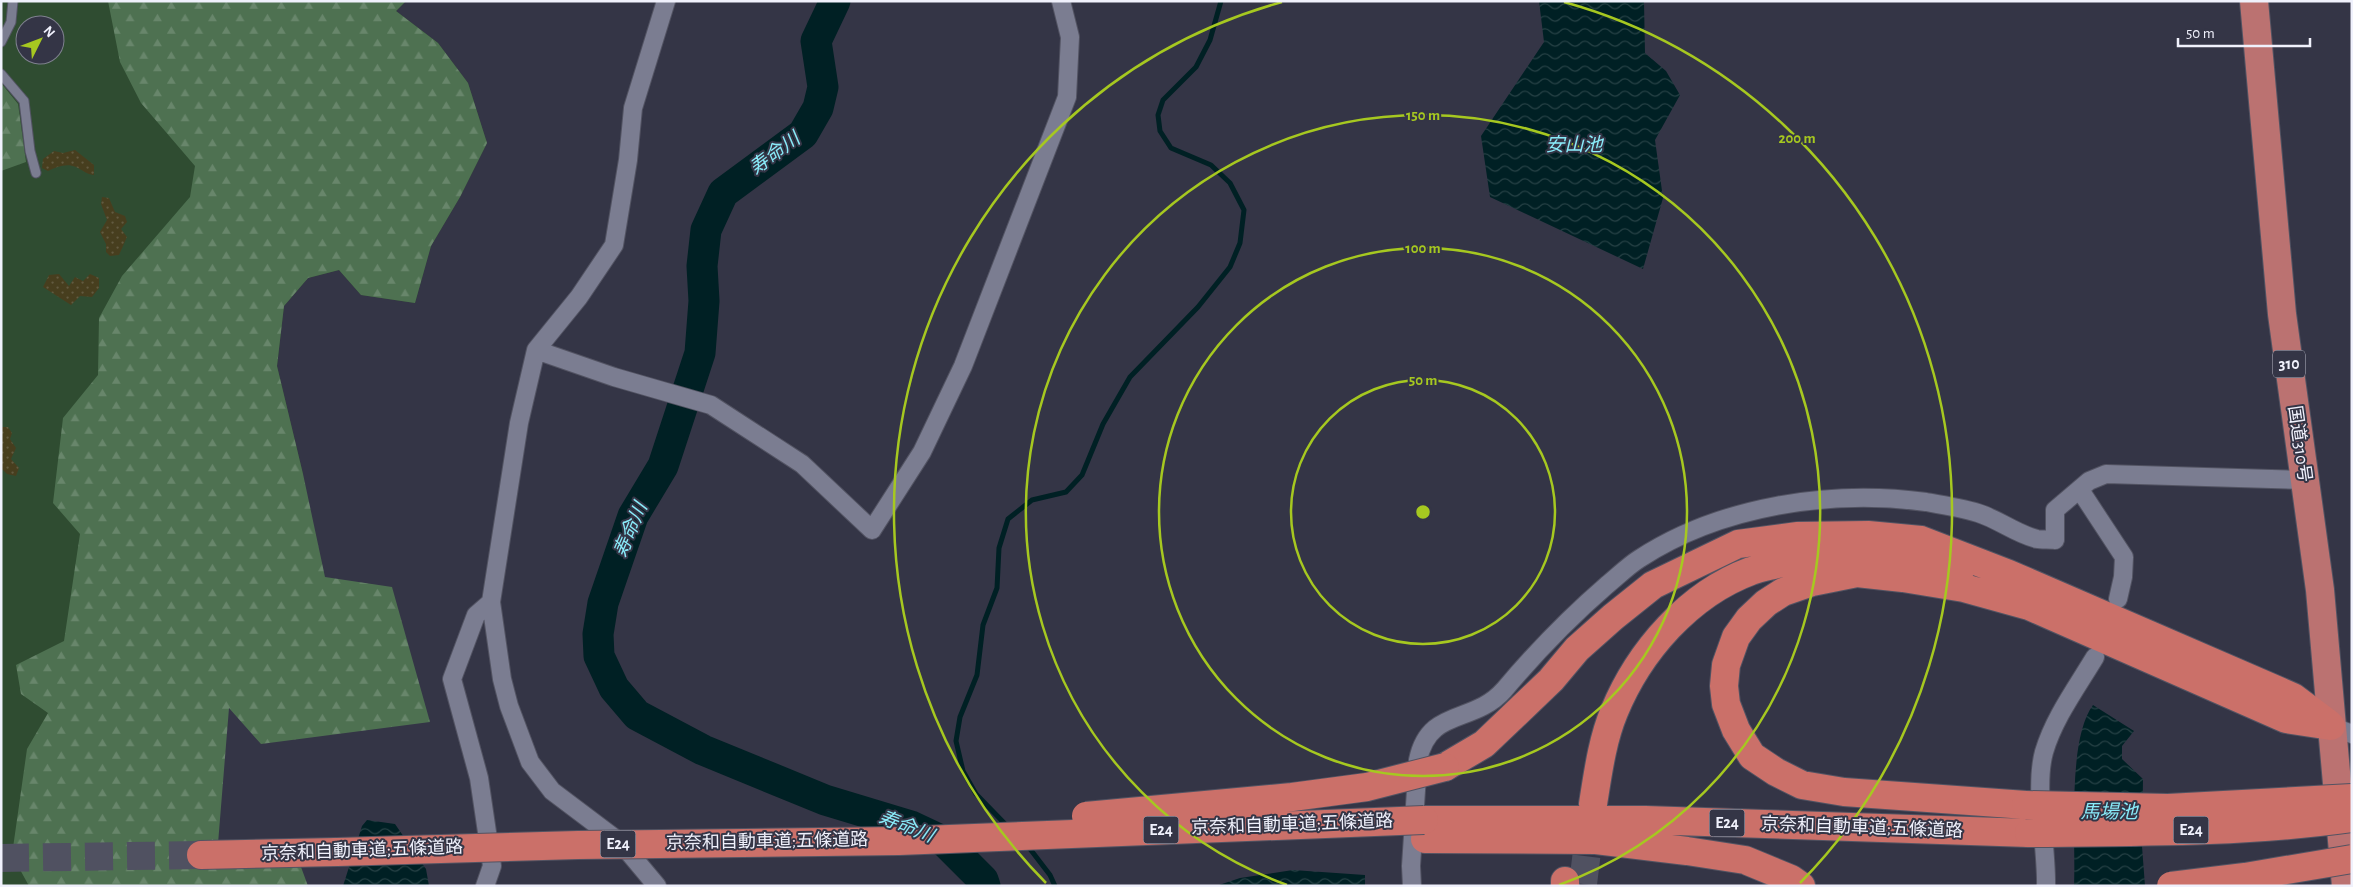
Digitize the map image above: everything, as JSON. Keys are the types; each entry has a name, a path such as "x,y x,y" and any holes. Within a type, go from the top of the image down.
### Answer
{"highway":[{"name":"国道310号","path":"2254,1 2282,314 2304,480 2342,730 2346,886"},
{"path":"899,841 978,828 1292,797 1367,787 1445,768 1484,744 1545,686 1577,649 1653,585 1738,544 1798,536 1868,535 1921,540 1930,543 2009,574 2293,697 2342,730"},
{"path":"1798,536 1732,566 1683,598 1648,627 1620,666 1598,711 1584,755 1584,803 1614,712 1635,670 1674,622 1707,594 1751,571 1808,556 1855,550 1920,561 1976,580 2028,606 2286,719 2342,730"},
{"path":"2028,606 1964,588 1857,573 1812,582 1783,592 1766,603 1749,619 1736,637 1726,665 1724,686 1726,704 1736,730 1752,756 1776,772 1802,785 1844,792 2026,805 2168,808 2352,798"},
{"name":"京奈和自動車道;五條道路","path":"201,855 578,844 899,841 1326,823 1425,829 1645,820 2029,833 2174,831 2300,825 2352,818"},
{"path":"1425,829 1596,840 1687,851 1744,860 1791,879 1801,886"},
{"path":"2171,886 2245,877 2352,859"}],"street":[{"path":"657,886 621,843 552,792 530,762 509,706 502,679 491,602 519,424 536,350 579,297 614,245 628,160 633,108 666,1"},
{"path":"536,350 614,377 711,405 802,464 872,530 922,452 963,366 1067,98 1070,37 1061,1"},
{"path":"1412,886 1411,866 1418,760 1420,751 1432,730 1439,723 1477,710 1502,692 1552,635 1638,560 1670,540 1724,518 1825,499 1876,496 1930,503 1979,513 2037,539 2056,540 2055,510 2089,481 2106,474 2304,480"},
{"path":"2080,490 2124,557 2123,577 2118,599"},
{"path":"485,886 492,866 479,778 452,679 476,615 491,602"},
{"path":"2046,886 2041,790 2044,753 2054,726 2095,658"}],"lane":[{"path":"1,42 11,22 13,1"},
{"path":"1,74 24,101 30,150 36,173"}],"green space":[{"path":"1,1 406,1 396,11 438,43 468,83 487,143 460,197 431,246 415,303 361,295 339,270 308,278 284,306 277,366 303,474 199,631 104,886 1,886"},
{"path":"108,1 406,1 396,11 438,43 468,83 487,143 460,197 431,246 415,303 361,295 339,270 308,278 284,306 277,366 325,577 392,587 430,722 261,744 229,708 217,856 301,867 308,886 29,886 12,855 27,749 48,713 21,694 16,665 64,641 80,534 53,503 63,418 98,375 99,318 122,276 190,197 195,166 141,103 120,62"},
{"path":"1,83 18,104 26,162 1,171"}],"sand":[{"path":"75,150 94,165 94,175 69,165 48,171 42,168 43,159 54,151 63,153"},
{"path":"102,197 109,198 115,212 125,216 127,222 121,229 127,237 119,255 110,256 106,252 106,244 100,232 107,220 101,204"},
{"path":"59,274 69,286 75,277 83,281 90,274 99,278 99,288 92,297 80,296 71,305 43,287 49,275"},
{"path":"1,427 8,427 12,433 10,439 16,448 11,459 19,468 16,476 7,474 1,468"}],"water":[{"name":"安山池","path":"1539,1 1644,1 1645,53 1666,71 1680,95 1655,140 1663,198 1643,269 1490,197 1481,136 1544,42"},
{"name":"馬場池","path":"2093,705 2134,731 2122,746 2122,759 2143,779 2142,846 2145,886 2074,886 2074,791 2076,765 2079,741 2085,721"},
{"path":"367,820 395,824 426,869 429,886 343,886 362,826"},
{"path":"1293,870 1365,875 1365,886 1216,886 1240,878"}],"waterway":[{"name":"寿命川","path":"835,1 816,41 823,87 818,108 803,134 723,193 706,230 702,266 704,301 700,353 663,466 633,516 603,603 598,634 599,656 614,688 637,715 703,750 825,800 911,826 945,842 983,880 985,886"},
{"path":"1008,827 976,794 963,771 956,741 960,717 977,675 983,625 997,588 999,548 1008,519 1032,500 1066,492 1082,475 1103,424 1130,377 1198,307 1230,267 1240,243 1244,210 1230,183 1211,165 1171,148 1160,131 1158,115 1163,100 1196,67 1210,40 1221,1"},
{"path":"1027,845 1050,875 1055,886"}],"tunnel":[{"path":"1570,843 1575,802"},
{"path":"1583,884 1591,818"},
{"path":"1,858 201,855"}]}
